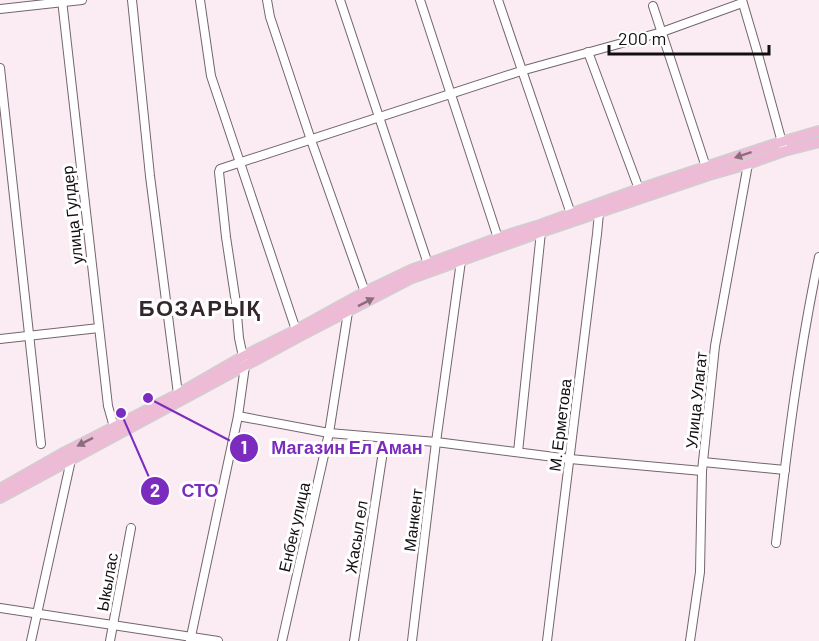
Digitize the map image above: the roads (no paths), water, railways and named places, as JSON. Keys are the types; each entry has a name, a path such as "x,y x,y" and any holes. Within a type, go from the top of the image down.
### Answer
{"main road":[{"path":"0,498 71,460 365,292 498,238 570,214 748,164 819,131"},
{"path":"0,489 178,394 348,312 429,267 461,261 599,213 639,189 706,167 783,146 819,142"}],"street":[{"path":"0,9 82,0"},
{"path":"132,0 150,176 178,394"},
{"path":"200,0 211,76 296,330"},
{"path":"267,0 270,17 311,140 365,292"},
{"path":"340,0 429,267"},
{"path":"420,0 498,238"},
{"path":"498,0 570,214"},
{"name":"улица Гулдер","path":"62,1 108,406 114,427"},
{"path":"191,639 238,416 245,361 239,338 226,237 219,172 223,167 240,164 521,71 662,32 742,1 783,146"},
{"path":"653,6 706,167"},
{"path":"588,52 639,189"},
{"path":"0,68 41,444"},
{"name":"Улица Улагат","path":"690,641 700,572 702,462 715,346 748,164"},
{"name":"М. Ерметова","path":"547,641 599,213"},
{"path":"518,452 540,232"},
{"path":"776,543 808,308 819,257"},
{"name":"Манкент","path":"412,641 461,261"},
{"name":"Енбек улица","path":"282,641 329,433 348,312"},
{"path":"0,339 99,328"},
{"path":"238,416 329,433 436,442 570,459 702,471"},
{"name":"Жасыл ел","path":"354,641 385,438"},
{"path":"31,641 71,460"},
{"path":"702,462 785,470"},
{"name":"Ыкылас","path":"110,641 131,528"},
{"path":"0,608 191,639 218,641"}],"place":[{"name":"Магазин Ел Аман","path":"148,398"},
{"name":"СТО","path":"121,413"}],"district":[{"name":"БОЗАРЫҚ","path":"200,308"}]}
